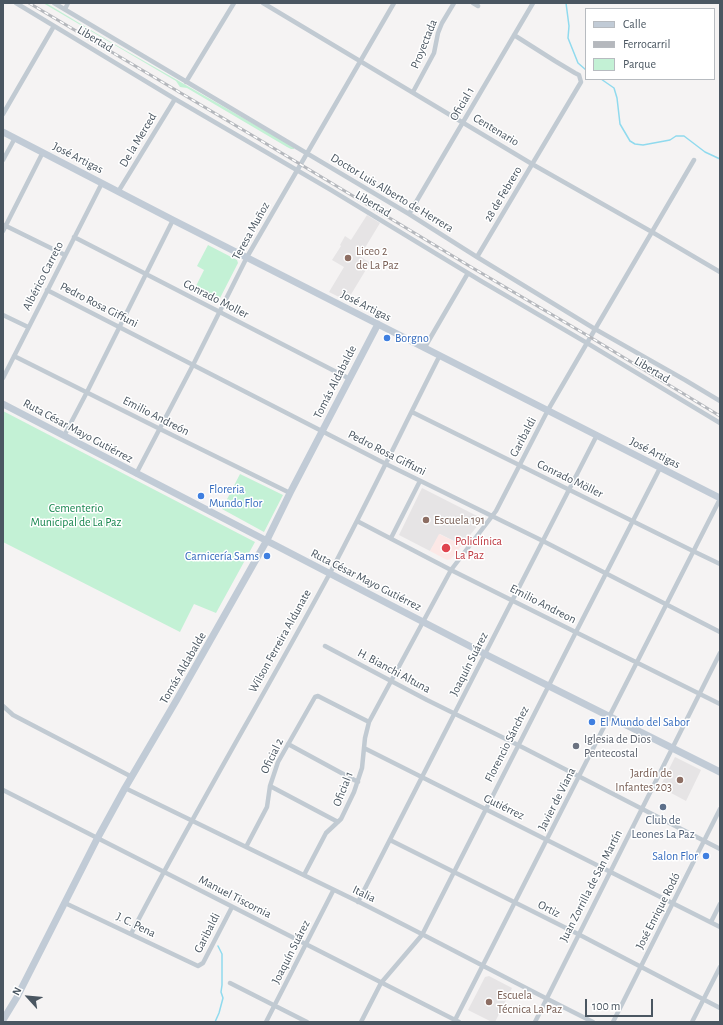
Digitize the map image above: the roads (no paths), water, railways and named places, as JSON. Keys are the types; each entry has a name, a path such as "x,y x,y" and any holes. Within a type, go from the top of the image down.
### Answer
{"street":[{"name":"Libertad","path":"16,3 175,99 297,170 468,274 720,422"},
{"name":"Doctor Luis Alberto de Herrera","path":"54,3 409,214 595,329 686,380 720,401"},
{"path":"65,9 68,3"},
{"path":"186,82 234,3"},
{"name":"Centenario","path":"263,3 270,5 532,164 720,272"},
{"name":"Teresa Muñoz","path":"136,474 247,257 394,3"},
{"name":"Proyectada","path":"413,92 434,53 438,33 454,3"},
{"path":"474,3 478,6"},
{"name":"Oficial 1","path":"409,214 533,3"},
{"path":"3,114 54,26"},
{"name":"28 de Febrero","path":"477,257 581,82 579,76 575,73 514,36"},
{"name":"De la Merced","path":"118,192 175,99"},
{"name":"José Artigas","path":"3,132 720,498"},
{"path":"3,160 14,138"},
{"path":"3,231 4,225 43,152"},
{"name":"Garibaldi","path":"369,722 451,570 493,516 548,410 694,160"},
{"name":"Albérico Carreto","path":"3,378 102,183"},
{"path":"64,436 174,220"},
{"path":"4,225 65,255"},
{"name":"Conrado Moller","path":"74,237 350,379"},
{"path":"424,348 468,274"},
{"name":"Pedro Rosa Giffuni","path":"47,290 322,432 543,541 720,632"},
{"path":"3,315 28,327"},
{"name":"Tomás Aldabalde","path":"3,1020 17,997 97,839 125,788 267,540 290,492 378,324"},
{"name":"Emilio Andreón","path":"14,356 290,492"},
{"name":"Wilson Ferreira Aldunate","path":"131,934 163,872 329,574 440,356"},
{"name":"Ruta César Mayo Gutiérrez","path":"3,404 136,474 267,540 329,574 720,772"},
{"name":"Conrado Möller","path":"412,412 720,564"},
{"name":"Joaquín Suárez","path":"358,902 597,435"},
{"name":"Florencio Sánchez","path":"361,1022 381,983 422,935 660,468"},
{"path":"391,538 420,481"},
{"name":"Javier de Viana","path":"456,1021 720,498"},
{"name":"Emilio Andreon","path":"357,521 451,570 720,704"},
{"name":"H. Bianchi Altuna","path":"325,646 454,714 518,745 720,849"},
{"name":"Juan Zorrilla de San Martín","path":"535,1022 720,653"},
{"name":"Oficial 2","path":"246,847 267,807 270,786 278,762 315,697 318,696 369,722"},
{"path":"3,706 13,715 132,777"},
{"name":"Oficial 1","path":"304,876 326,833 341,819 354,792 362,768 369,722"},
{"path":"288,744 358,782"},
{"name":"Gutiérrez","path":"364,748 720,927"},
{"path":"270,786 338,822"},
{"name":"Italia","path":"125,788 358,902 593,1022"},
{"name":"Manuel Tiscornia","path":"3,790 456,1021"},
{"name":"José Enrique Rodó","path":"613,1022 720,809"},
{"name":"Ortiz","path":"390,840 578,934 720,1008"},
{"name":"Joaquín Suárez","path":"266,1022 333,891"},
{"name":"J. C. Pena","path":"65,903 198,966"},
{"path":"711,922 720,904"},
{"name":"Garibaldi","path":"198,966 203,963 232,907"},
{"path":"692,1022 720,967"},
{"path":"230,983 307,1022"}],"waterway":[{"path":"566,3 569,26 568,38 578,63 585,69"},
{"path":"602,80 614,88 617,98 620,124 630,141 635,144 643,145 670,140 676,136 684,136 705,152 720,159"},
{"path":"215,1022 223,998 221,992 222,954 218,946"}],"railway":[{"path":"29,3 720,416"}],"place":[{"name":"Liceo 2 de La Paz","path":"348,258"},
{"name":"Borgno","path":"387,338"},
{"name":"Floreria Mundo Flor","path":"201,496"},
{"name":"Escuela 191","path":"426,520"},
{"name":"Policlínica La Paz","path":"446,548"},
{"name":"Carnicería Sams","path":"267,556"},
{"name":"El Mundo del Sabor","path":"592,722"},
{"name":"Iglesia de Dios Pentecostal","path":"576,746"},
{"name":"Jardín de Infantes 203","path":"680,780"},
{"name":"Club de Leones La Paz","path":"663,807"},
{"name":"Salon Flor","path":"706,856"},
{"name":"Escuela Técnica La Paz","path":"489,1002"}],"park label":[{"name":"Cementerio Municipal de La Paz","path":"76,515"}]}
